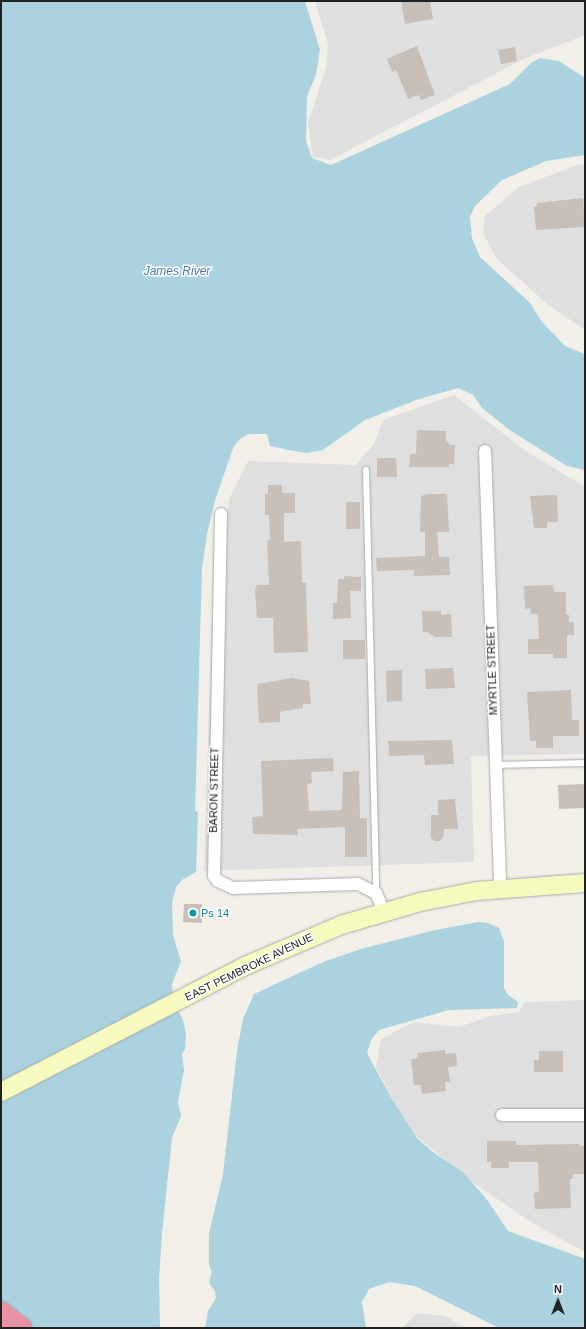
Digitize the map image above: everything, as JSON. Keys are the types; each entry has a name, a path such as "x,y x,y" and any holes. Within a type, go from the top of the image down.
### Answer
{"highway":[{"path":"1,1313 21,1328"}],"main road":[{"name":"EAST PEMBROKE AVENUE","path":"1,1092 197,991 308,938 384,912 445,897 500,888 585,883"}],"street":[{"name":"MYRTLE STREET","path":"485,451 500,888"},
{"name":"BARON STREET","path":"220,514 214,876 218,881 233,888 349,883 368,887 376,893"},
{"path":"376,893 384,912"},
{"path":"502,1115 585,1115"}],"lane":[{"path":"366,470 376,893"},
{"path":"495,765 585,763"}],"shaded area":[{"path":"315,1 585,1 585,35 524,59 330,160 313,157 308,123 326,68 328,45"},
{"path":"580,164 585,165 585,330 547,304 496,258 483,233 485,216 519,187"},
{"path":"454,395 523,449 585,487 585,754 471,756 474,862 204,871 212,623 229,499 248,461 356,465 374,444 383,420"},
{"path":"585,1000 585,1252 534,1224 468,1179 407,1128 376,1067 381,1039 414,1022 459,1027 491,1016 519,1012 525,1002"},
{"path":"417,1313 444,1316 467,1328 402,1328"}],"water":[{"name":"James River","path":"1,1 305,1 320,50 316,75 307,96 306,141 312,158 331,165 510,84 531,63 540,58 559,61 585,78 585,155 546,161 502,180 475,206 470,217 472,238 480,257 530,303 542,322 565,346 585,354 585,470 567,466 511,431 482,408 473,395 458,388 419,399 365,420 323,450 307,453 288,450 270,446 267,434 249,434 240,439 234,446 216,497 207,534 202,569 195,811 198,812 196,872 182,880 176,887 172,902 173,935 181,961 172,984 173,999 183,1020 186,1033 185,1049 182,1054 184,1070 178,1102 181,1116 172,1138 162,1234 159,1280 160,1328 1,1328"},
{"path":"478,922 488,923 499,928 504,941 504,988 508,995 518,1002 517,1008 449,1010 379,1030 371,1040 367,1053 393,1101 417,1138 434,1153 463,1172 488,1201 508,1231 585,1259 585,1328 499,1328 415,1286 389,1282 369,1289 362,1302 366,1328 205,1328 208,1311 216,1298 215,1291 209,1283 212,1272 209,1265 209,1234 223,1174 237,1051 243,1019 254,994 323,962 361,949 435,930"}],"building":[{"path":"401,1 430,1 433,19 405,24"},
{"path":"417,46 435,95 421,100 419,95 408,99 396,70 392,72 387,59"},
{"path":"515,47 517,61 501,64 498,50"},
{"path":"583,198 585,227 536,230 534,207 537,206 537,203"},
{"path":"417,430 446,431 446,442 449,442 449,445 455,445 454,464 449,464 449,467 409,467 410,454 416,454"},
{"path":"377,458 396,458 397,477 377,477"},
{"path":"268,485 282,485 282,493 295,493 295,513 284,513 284,542 301,541 302,583 306,583 308,652 274,653 273,618 257,618 255,590 257,585 269,585 267,541 270,540 269,515 265,515 265,494 268,494"},
{"path":"427,494 447,494 449,532 437,532 439,557 449,557 450,575 414,576 414,570 377,571 376,558 425,556 425,532 420,532 421,496"},
{"path":"557,495 558,522 547,522 547,528 534,528 530,496"},
{"path":"346,502 360,502 360,529 346,529"},
{"path":"344,576 361,577 361,591 350,591 351,618 333,619 333,603 337,603 338,579 344,579"},
{"path":"553,585 554,592 566,592 566,615 569,615 569,622 574,622 574,635 567,635 567,658 553,658 553,654 528,654 528,639 539,639 538,614 531,614 530,608 525,609 524,586"},
{"path":"422,611 441,611 441,615 451,614 452,637 435,637 427,632 423,632"},
{"path":"343,640 365,640 365,659 343,659"},
{"path":"453,668 455,688 426,689 425,669"},
{"path":"402,670 402,701 387,702 386,671"},
{"path":"292,678 309,681 311,704 303,704 303,708 280,712 280,722 259,723 257,684"},
{"path":"571,690 572,720 579,720 579,736 553,736 553,748 536,748 536,741 530,741 527,692"},
{"path":"452,740 454,764 425,765 424,755 389,756 388,741"},
{"path":"333,758 334,771 311,772 312,783 307,784 309,811 342,810 343,772 359,771 360,818 367,818 367,857 345,857 345,827 297,829 298,835 253,834 252,817 263,816 261,761"},
{"path":"585,784 585,808 559,809 558,785"},
{"path":"455,799 458,829 444,829 444,836 440,841 435,841 431,838 431,815 438,815 438,800"},
{"name":"Ps 14","path":"184,904 202,904 202,923 183,922"},
{"path":"445,1050 445,1054 456,1053 457,1066 448,1067 450,1082 445,1082 446,1091 422,1094 421,1085 414,1085 411,1059 418,1058 417,1053"},
{"path":"539,1051 563,1051 563,1072 534,1072 534,1060 539,1060"},
{"path":"487,1141 516,1141 516,1145 579,1144 579,1146 585,1146 584,1174 573,1174 573,1179 570,1179 571,1208 535,1209 534,1193 539,1192 538,1162 509,1162 509,1168 491,1168 491,1162 487,1162"}],"place":[{"name":"Ps 14","path":"193,913"}]}
